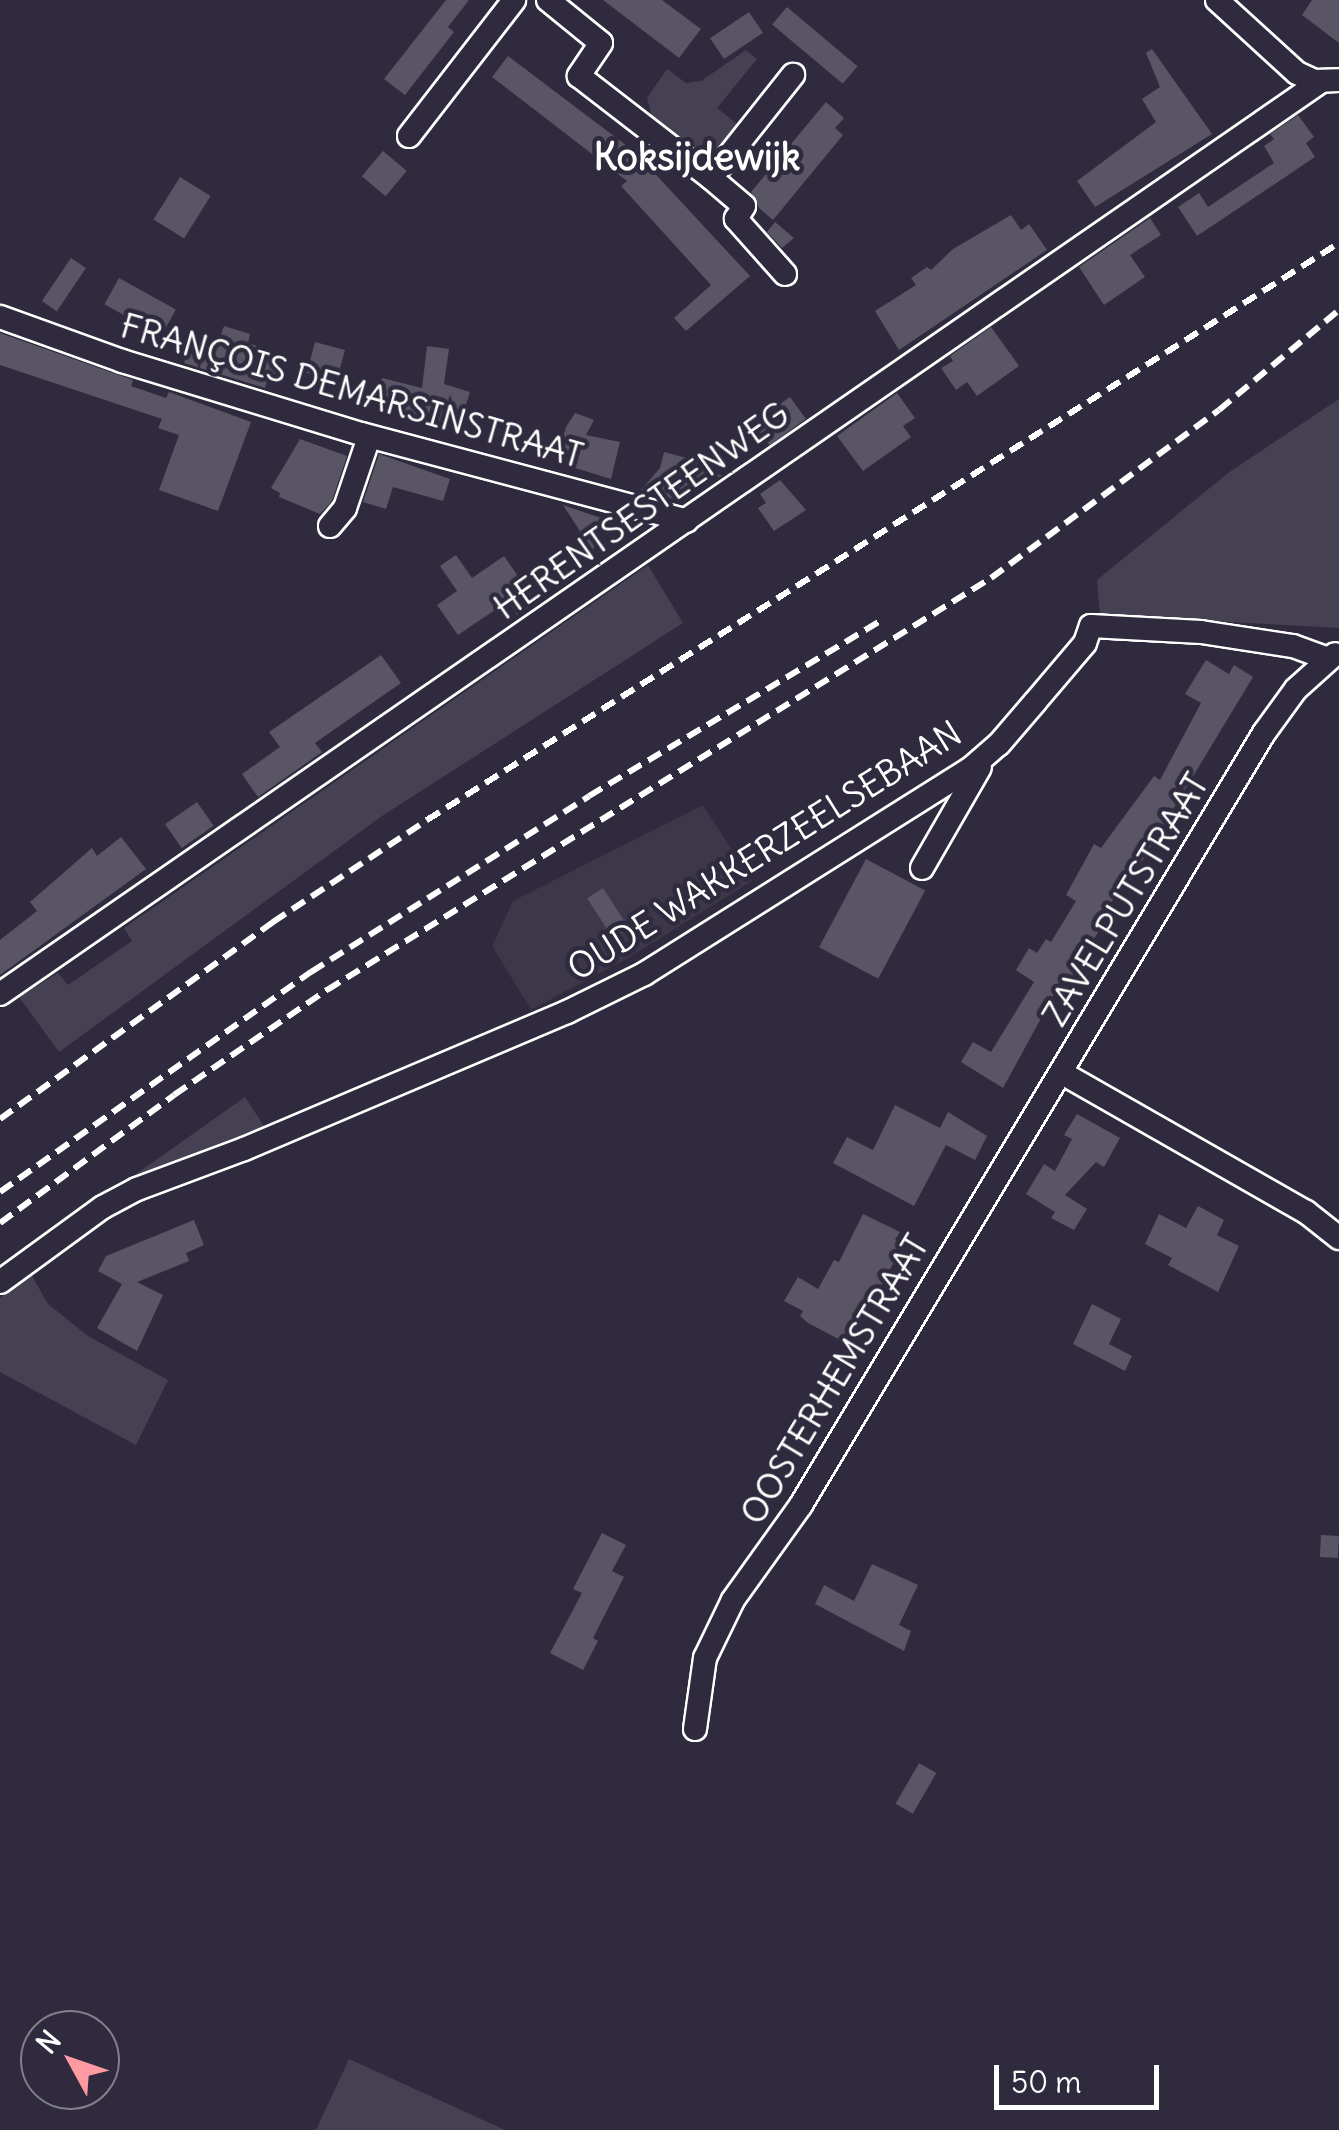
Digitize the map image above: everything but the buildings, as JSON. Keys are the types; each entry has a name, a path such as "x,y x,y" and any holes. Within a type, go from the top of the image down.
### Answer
{"street":[{"path":"409,136 514,0"},
{"path":"548,0 601,43 578,76 744,206 736,219 785,274"},
{"path":"1217,0 1296,73 1330,81"},
{"path":"711,178 793,75"},
{"name":"HERENTSESTEENWEG","path":"0,994 1330,81"},
{"name":"FRANÇOIS DEMARSINSTRAAT","path":"0,317 122,361 369,437 687,521"},
{"path":"330,526 345,508 369,437"},
{"name":"OUDE WAKKERZEELSEBAAN","path":"0,1282 103,1207 137,1189 244,1149 567,1012 644,974 988,754 1085,643 1092,626 1200,632 1332,655"},
{"name":"ZAVELPUTSTRAAT","path":"1332,655 1296,690 1264,734 1062,1074 1306,1212 1339,1238"},
{"path":"922,868 988,754"},
{"name":"OOSTERHEMSTRAAT","path":"695,1729 701,1674 717,1628 802,1505 1062,1074"}],"shaded area":[{"name":"Koksijdewijk","path":"746,50 757,59 717,108 737,124 712,158 700,148 692,156 655,127 647,98 667,69 686,83 701,81"},
{"path":"1339,399 1339,628 1100,615 1097,580 1228,473"},
{"path":"648,565 683,623 382,816 59,1052 19,997 58,973 68,985 132,941 124,928"},
{"path":"703,805 752,881 628,958 531,1010 492,946 513,901"},
{"path":"245,1097 266,1129 118,1187"},
{"path":"31,1274 48,1304 88,1336 168,1380 136,1445 0,1372 0,1298"},
{"path":"349,2059 505,2130 316,2130"}],"railway":[{"path":"0,1119 273,922 427,820 1339,243"},
{"path":"0,1223 174,1095 327,990 991,578 1219,410 1339,310"},
{"path":"0,1192 311,972 589,796 880,621"}],"district":[{"name":"Koksijdewijk","path":"697,157"}]}
